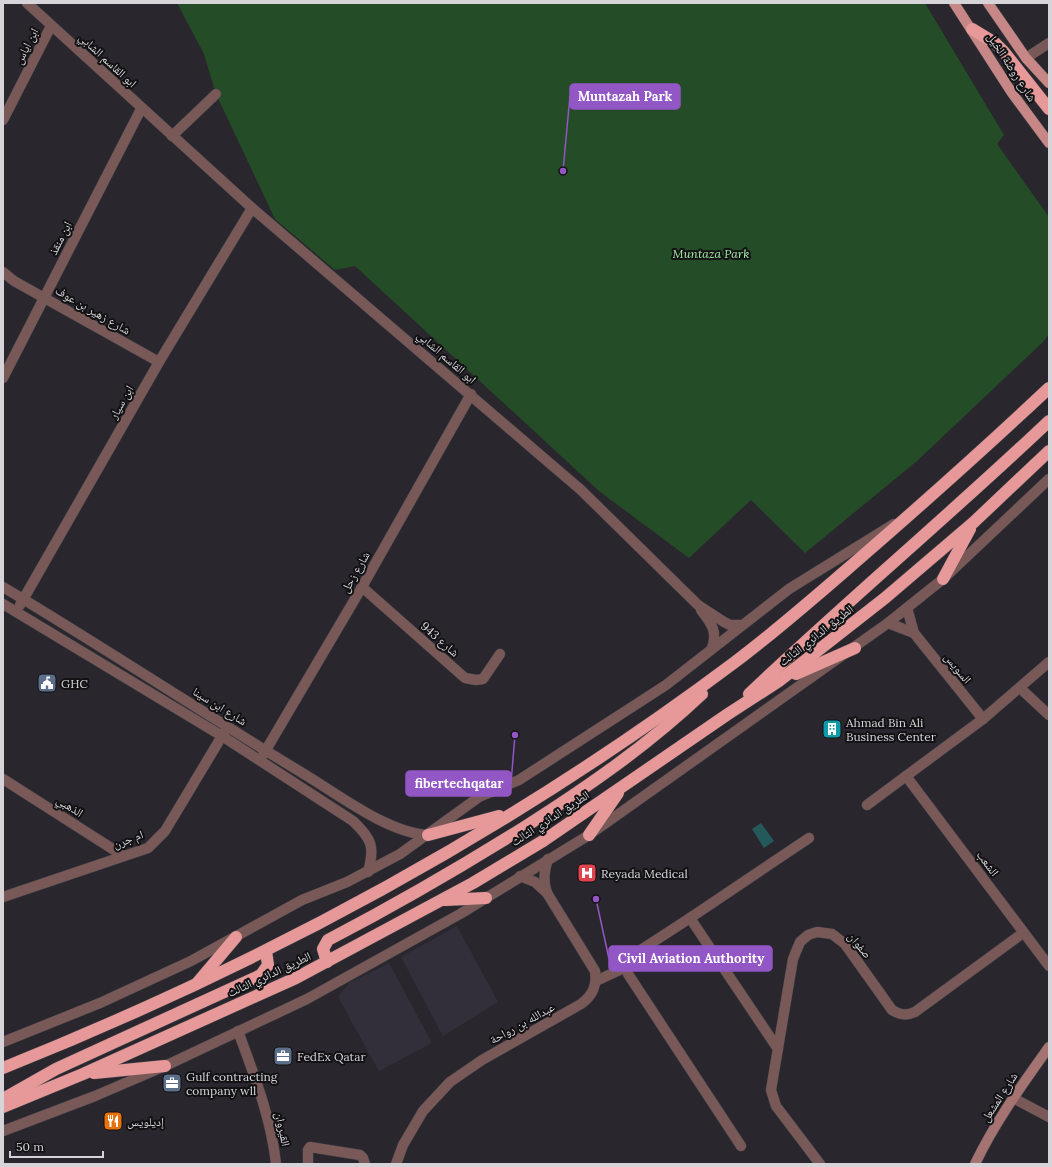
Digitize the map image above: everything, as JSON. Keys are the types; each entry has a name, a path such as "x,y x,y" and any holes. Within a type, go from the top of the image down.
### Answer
{"highway":[{"path":"972,29 995,43 1004,52 1049,109"},
{"name":"الطريق الدائري الثالث","path":"3,1068 83,1036 195,986 266,951 354,906 429,864 514,812 650,723 738,660 916,510 1049,388"},
{"path":"728,714 820,627 982,485 1049,421"},
{"name":"الطريق الدائري الثالث","path":"3,1107 83,1074 326,962 473,883 542,841 779,681 885,598 974,522 1049,451"},
{"path":"943,579 974,522"},
{"path":"779,681 855,648"},
{"path":"326,962 323,948 328,940 440,879 577,794 654,738 738,660"},
{"path":"589,835 623,786"},
{"path":"428,835 514,812"},
{"path":"441,900 486,898"},
{"path":"195,986 236,938"},
{"path":"3,1099 56,1069 261,975 268,965 266,951"},
{"path":"83,1074 165,1066"}],"main road":[{"name":"شارع روضة الخيل","path":"954,3 1012,93 1049,143"},
{"name":"شارع روضة الخيل","path":"988,3 1026,58 1049,83"}],"street":[{"name":"ابو القاسم الشابي","path":"27,3 141,109 252,208 471,394 581,490 698,605"},
{"name":"ابن اياس","path":"3,120 51,26"},
{"path":"1026,58 1049,43"},
{"path":"172,136 216,94"},
{"name":"ابن منقذ","path":"3,378 141,109"},
{"name":"ابن سيار","path":"16,612 159,362 252,208"},
{"name":"شارع زهير بن عوف","path":"3,272 14,281 159,362"},
{"name":"شارع زهير بن عوف","path":"3,280 14,281"},
{"name":"شارع زحل","path":"260,761 362,587 471,394"},
{"path":"3,1131 95,1096 165,1066 308,999 486,898 589,835 855,648 888,623 943,579 1049,479"},
{"name":"الطريق الدائري الثالث","path":"3,1042 100,1003 191,961 236,938 302,900 368,872 400,854 479,797 519,780 666,685 742,625 809,576 916,510"},
{"name":"شارع ابن سينا","path":"3,587 266,751 396,829 428,835"},
{"name":"شارع 943","path":"362,587 465,678 476,680 483,679 500,654"},
{"name":"شارع ابن سينا","path":"3,604 222,736 353,821 364,831 370,840 372,850 368,872"},
{"path":"698,605 724,622 742,625"},
{"path":"698,605 714,628 715,641 712,648"},
{"name":"السويس","path":"907,608 914,633 983,719"},
{"path":"888,623 914,633"},
{"path":"867,805 983,719 1049,662"},
{"path":"1020,688 1049,715"},
{"name":"ام جرن","path":"3,897 122,855 148,848 165,831 228,726"},
{"name":"الشعب","path":"906,776 1049,966"},
{"name":"الذهبي","path":"3,779 122,855"},
{"path":"741,1146 628,974 626,967 630,957 809,838"},
{"path":"547,893 544,875 548,859"},
{"path":"520,876 535,882 547,893 595,971 596,981 626,967"},
{"path":"690,918 778,1049"},
{"name":"صفوان","path":"820,1164 774,1100 771,1090 793,959 800,942 817,932 832,934 845,944 892,1010 898,1014 908,1015 915,1012 1023,933"},
{"name":"عبدالله بن رواحة","path":"396,1164 412,1128 423,1111 450,1082 482,1060 589,998 594,990 596,981"},
{"name":"القيروان","path":"238,1031 264,1102 270,1125 276,1164"},
{"name":"شارع المشعل","path":"975,1164 984,1145 1012,1098 1049,1047"},
{"path":"1012,1098 1049,1117"},
{"path":"308,1164 308,1150 310,1147 360,1156 365,1161 365,1164"}],"shaded area":[{"path":"457,926 498,1002 443,1036 401,957"},
{"path":"389,963 432,1043 379,1071 338,997 349,983"}],"green space":[{"name":"Muntaza Park","path":"177,3 925,3 1004,135 997,144 1049,217 1049,334 1043,342 917,461 805,553 751,500 689,558 599,491 355,266 335,270 275,219 216,94 204,54"}],"water":[{"path":"761,823 774,841 764,848 752,829"}],"place":[{"name":"Muntazah Park","path":"563,171"},
{"name":"GHC","path":"47,683"},
{"name":"Ahmad Bin Ali Business Center","path":"832,729"},
{"name":"fibertechqatar","path":"515,735"},
{"name":"Reyada Medical","path":"587,873"},
{"name":"Civil Aviation Authority","path":"596,899"},
{"name":"FedEx Qatar","path":"283,1056"},
{"name":"Gulf contracting company wll","path":"172,1083"},
{"name":"إديلويس","path":"113,1121"}]}
